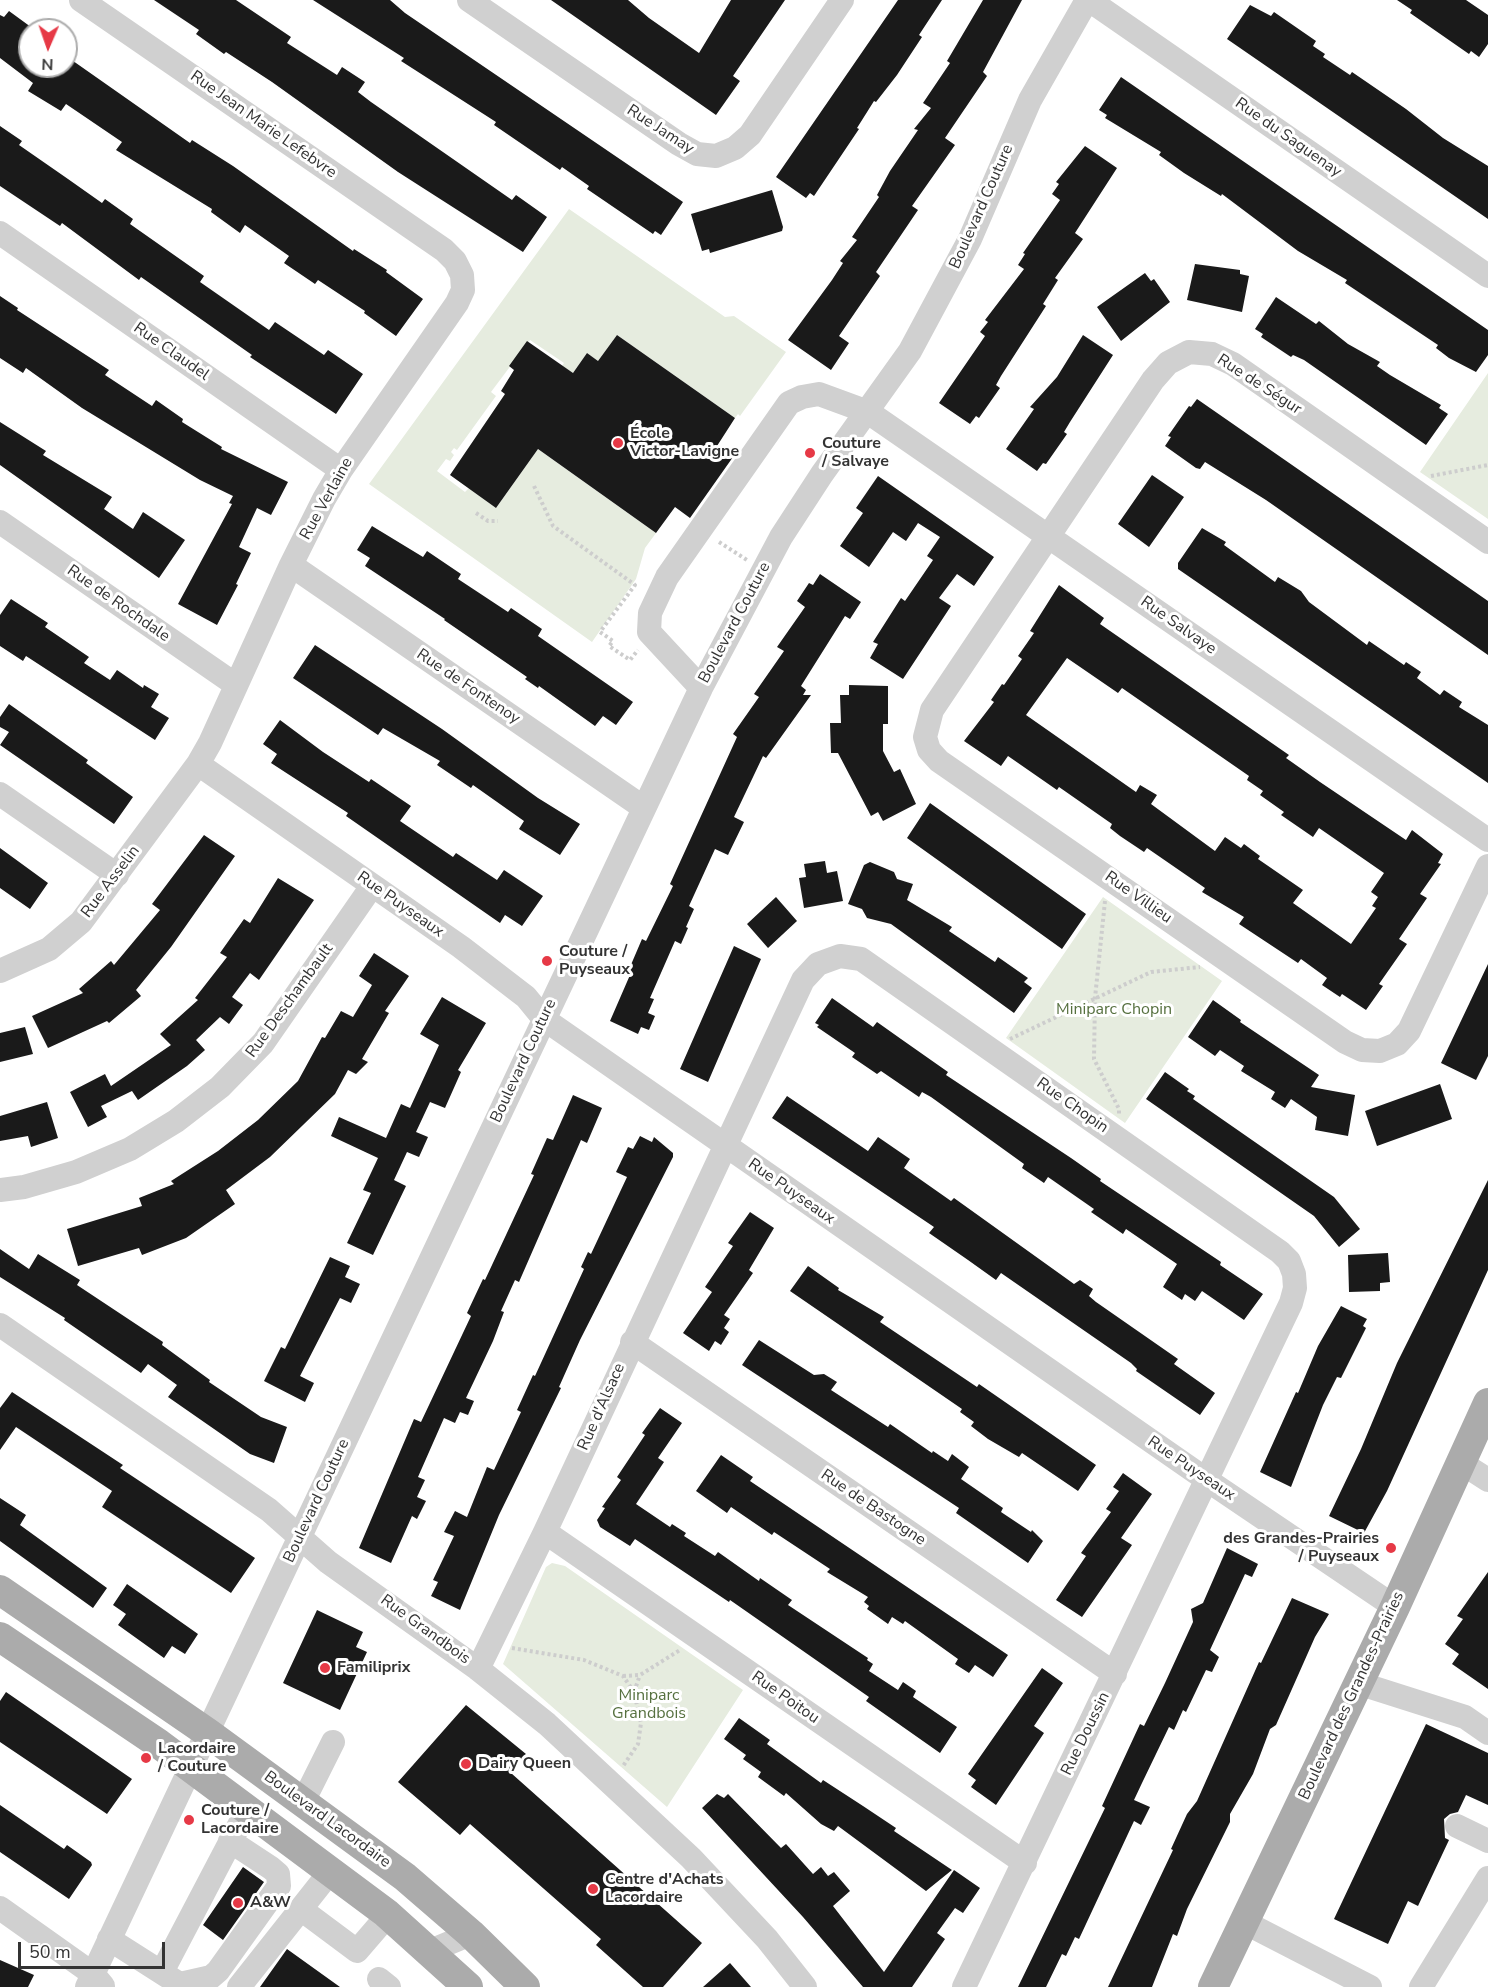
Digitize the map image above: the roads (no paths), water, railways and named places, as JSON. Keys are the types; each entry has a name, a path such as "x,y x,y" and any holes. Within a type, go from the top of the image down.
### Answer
{"main road":[{"name":"Boulevard des Grandes-Prairies","path":"1213,1987 1395,1607 1488,1403"},
{"name":"Boulevard Lacordaire","path":"0,1590 208,1733 405,1877 471,1934 525,1987"},
{"path":"0,1637 159,1744 388,1915 430,1951 460,1985"}],"street":[{"name":"Rue Jean Marie Lefebvre","path":"81,0 444,250"},
{"name":"Rue Jamay","path":"468,0 679,144 697,154 716,156 735,148 750,135 842,0"},
{"name":"Rue du Saguenay","path":"1088,0 1488,276"},
{"name":"Boulevard Couture","path":"94,1983 109,1939 701,688 762,571 822,474 910,351 948,284 1030,100 1057,48 1088,0"},
{"name":"Rue Claudel","path":"0,233 341,470"},
{"name":"Rue Verlaine","path":"198,764 291,566 341,470 457,303 463,290 462,275 455,261 444,250"},
{"name":"Rue de Ségur","path":"1047,535 1153,380 1167,363 1189,352 1212,354 1233,364 1488,542"},
{"name":"Rue Salvaye","path":"701,688 649,632 650,613 667,577 789,403 802,397 819,394 868,412 1488,840"},
{"name":"Rue de Rochdale","path":"0,522 236,686"},
{"name":"Rue Villieu","path":"1047,535 932,710 925,737 929,750 939,761 1345,1042 1362,1050 1380,1051 1397,1044 1409,1031 1488,866"},
{"name":"Rue de Fontenoy","path":"291,566 644,808"},
{"name":"Rue Asselin","path":"0,970 49,949 81,922 198,764"},
{"name":"Rue Puyseaux","path":"198,764 461,947 526,997 544,1019 1207,1480 1395,1607"},
{"path":"0,794 117,875"},
{"name":"Rue Deschambault","path":"0,1190 24,1187 76,1172 130,1149 176,1121 220,1087 263,1043 372,886"},
{"name":"Rue Chopin","path":"725,1146 803,980 818,964 840,956 861,959 990,1048 1280,1252 1289,1261 1294,1274 1295,1288 1291,1303 1207,1480"},
{"name":"Rue d'Alsace","path":"478,1669 545,1532 725,1146"},
{"name":"Rue Grandbois","path":"0,1325 269,1510 328,1562 478,1669 547,1724 691,1858 767,1939 805,1987"},
{"name":"Rue de Bastogne","path":"632,1342 1115,1674"},
{"path":"1460,1462 1488,1480"},
{"name":"Rue Doussin","path":"964,1987 1207,1480"},
{"name":"Rue Poitou","path":"545,1532 1024,1863"},
{"path":"1358,1683 1465,1717 1488,1732"},
{"path":"303,1802 333,1742"},
{"path":"175,1981 230,1841 247,1810"},
{"path":"1457,1826 1488,1840"},
{"path":"109,1939 175,1981 211,1977 218,1971 279,1886 278,1874 230,1841"},
{"path":"239,1987 330,1872"},
{"path":"1421,1987 1487,1884"},
{"path":"0,1908 94,1983"},
{"path":"302,1910 357,1951 388,1915"},
{"path":"1244,1922 1370,1987"},
{"path":"430,1951 471,1934"}],"place":[{"name":"École Victor-Lavigne","path":"618,443"},
{"name":"Couture / Salvaye","path":"810,453"},
{"name":"Couture / Puyseaux","path":"547,961"},
{"name":"des Grandes-Prairies / Puyseaux","path":"1391,1548"},
{"name":"Familiprix","path":"325,1668"},
{"name":"Lacordaire / Couture","path":"146,1758"},
{"name":"Dairy Queen","path":"466,1764"},
{"name":"Couture / Lacordaire","path":"189,1820"},
{"name":"Centre d'Achats Lacordaire","path":"593,1889"},
{"name":"A&W","path":"238,1903"}],"park label":[{"name":"Miniparc Chopin","path":"1114,1010"},
{"name":"Miniparc Grandbois","path":"649,1705"}]}
